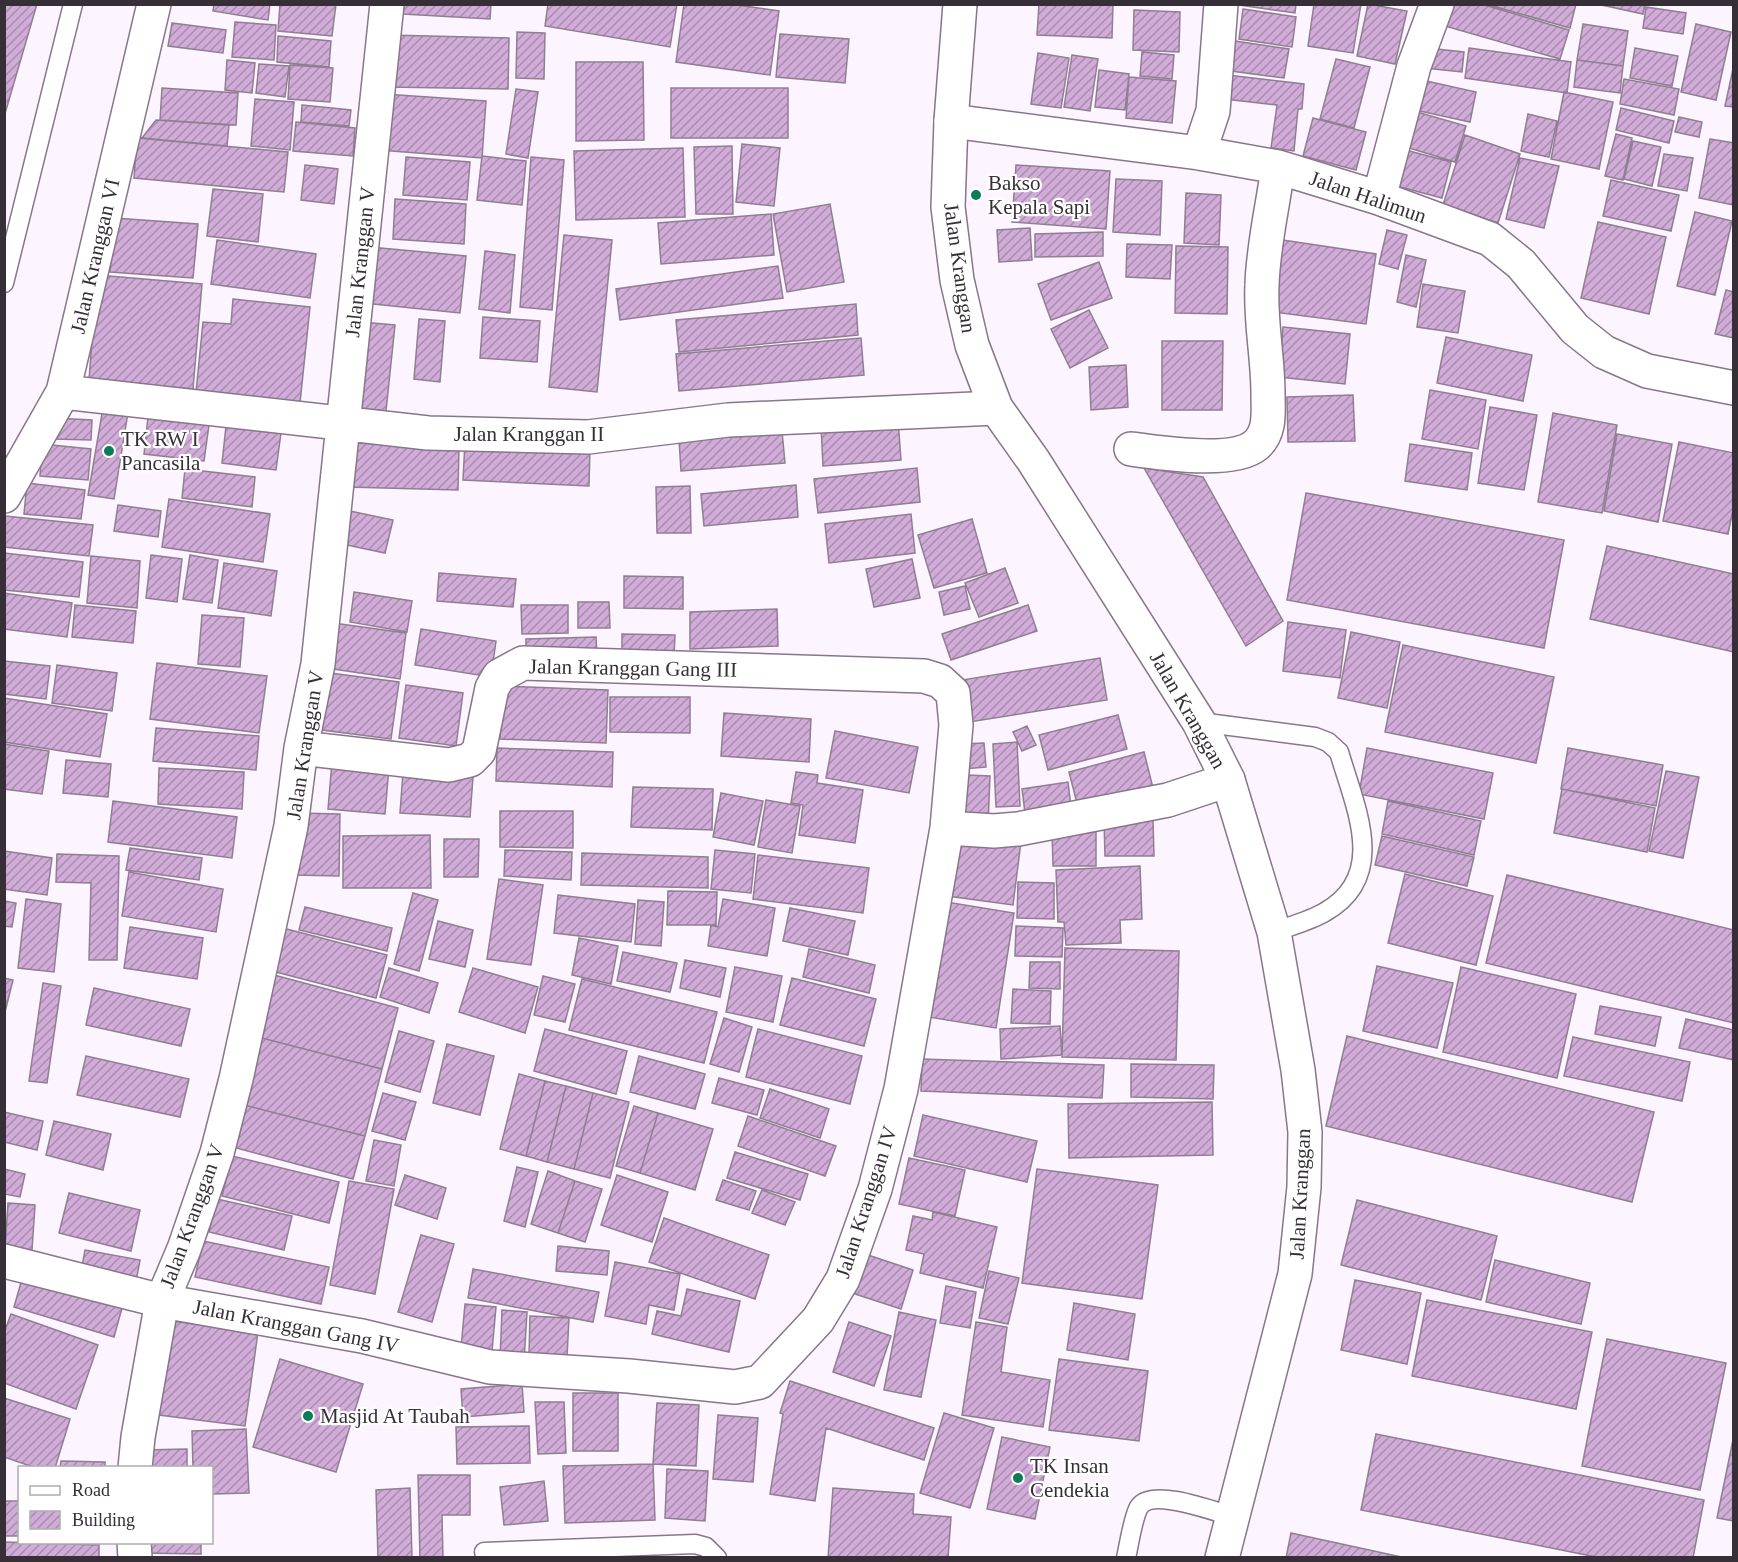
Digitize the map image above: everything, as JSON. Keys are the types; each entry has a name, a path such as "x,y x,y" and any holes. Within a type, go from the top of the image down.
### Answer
{"street":[{"name":"Jalan Kranggan VI","path":"4,496 63,392 154,4"},
{"name":"Jalan Kranggan V","path":"135,1466 138,1437 162,1301 184,1249 217,1153 291,826 301,748 318,664 387,4"},
{"name":"Jalan Kranggan","path":"960,4 951,121 948,207 957,280 972,345 996,408 1033,460 1199,722 1228,780 1274,932 1298,1070 1305,1132 1304,1187 1295,1274 1222,1557"},
{"path":"1199,153 1213,111 1221,4"},
{"path":"1379,198 1414,66 1437,4"},
{"name":"Jalan Halimun","path":"951,121 1199,153 1278,167 1379,198 1490,239 1521,264 1575,329 1604,352 1647,371 1734,388"},
{"path":"1131,449 1216,455 1244,452 1254,447 1265,436 1269,415 1262,282 1278,167"},
{"name":"Jalan Kranggan II","path":"63,392 428,433 588,437 728,420 996,408"},
{"name":"Jalan Kranggan Gang III","path":"301,748 449,765 471,760 479,751 492,688 499,676 523,663 924,676 940,681 953,693"},
{"name":"Jalan Kranggan IV","path":"413,1348 469,1363 519,1370 629,1376 735,1388 760,1382 818,1320 843,1279 875,1189 901,1089 947,828 956,725 953,693"},
{"path":"947,828 994,831 1018,829 1168,800 1228,780"},
{"name":"Jalan Kranggan Gang IV","path":"4,1261 162,1301 243,1317 302,1324 413,1348"}],"lane":[{"path":"4,283 73,4"},
{"path":"1199,722 1315,737 1328,742 1339,752 1364,852 1359,880 1343,900 1324,913 1274,932"},
{"path":"1126,1557 1139,1507 1149,1500 1182,1502 1234,1517"},
{"path":"484,1552 695,1544 706,1547 717,1557"}],"building":[{"path":"4,4 37,4 4,117"},
{"path":"214,4 270,4 268,20 213,11"},
{"path":"280,4 336,4 332,36 278,31"},
{"path":"404,4 491,4 490,19 403,14"},
{"path":"548,4 677,4 670,47 545,26"},
{"path":"684,4 730,4 779,11 770,75 676,62"},
{"path":"1039,4 1113,4 1112,38 1037,35"},
{"path":"1232,4 1296,4 1295,13"},
{"path":"1314,4 1361,4 1353,53 1308,46"},
{"path":"1368,4 1407,11 1395,64 1357,56"},
{"path":"1444,4 1481,4 1569,30 1560,59 1438,24"},
{"path":"1486,4 1576,4 1570,28"},
{"path":"1597,4 1645,4 1643,14"},
{"path":"1646,7 1686,13 1683,34 1643,28"},
{"path":"1243,9 1296,17 1292,47 1239,39"},
{"path":"1134,10 1180,12 1179,52 1133,50"},
{"path":"235,22 276,25 274,60 232,57"},
{"path":"172,23 226,30 223,53 168,46"},
{"path":"1583,24 1628,31 1623,66 1577,60"},
{"path":"1696,24 1731,32 1716,100 1681,92"},
{"path":"517,32 545,33 544,79 516,78"},
{"path":"780,34 849,39 845,83 776,77"},
{"path":"389,35 509,38 508,89 387,87"},
{"path":"278,36 331,41 329,67 277,62"},
{"path":"1235,41 1289,49 1284,78 1231,71"},
{"path":"1427,48 1464,52 1462,72 1425,68"},
{"path":"1469,48 1571,62 1567,93 1465,78"},
{"path":"1635,48 1678,56 1672,86 1630,78"},
{"path":"1142,52 1174,55 1172,79 1140,76"},
{"path":"1038,53 1069,58 1061,108 1031,104"},
{"path":"1072,55 1098,59 1090,111 1064,107"},
{"path":"1336,59 1370,67 1354,128 1320,119"},
{"path":"227,60 255,63 252,93 225,90"},
{"path":"1577,60 1623,66 1620,93 1574,87"},
{"path":"576,62 643,62 644,140 576,141"},
{"path":"259,64 289,66 285,97 256,93"},
{"path":"1734,64 1734,107 1725,106"},
{"path":"290,65 333,68 330,102 288,99"},
{"path":"1099,70 1129,74 1125,110 1095,107"},
{"path":"1219,74 1304,84 1302,109 1298,109 1294,151 1271,148 1277,105 1216,98"},
{"path":"1129,77 1176,81 1172,123 1126,118"},
{"path":"1413,78 1476,92 1470,122 1406,108"},
{"path":"1624,79 1679,89 1674,115 1620,104"},
{"path":"162,88 238,93 236,125 160,120"},
{"path":"671,88 788,88 788,138 671,138"},
{"path":"516,89 538,92 528,158 506,154"},
{"path":"1564,92 1613,102 1599,169 1551,159"},
{"path":"384,94 486,101 482,158 379,150"},
{"path":"255,99 294,102 290,150 251,146"},
{"path":"302,105 351,110 349,126 301,122"},
{"path":"1403,108 1466,126 1455,162 1393,143"},
{"path":"1621,108 1674,121 1669,143 1616,130"},
{"path":"1528,114 1557,121 1549,157 1521,151"},
{"path":"1679,117 1702,122 1699,137 1675,132"},
{"path":"1313,118 1366,132 1356,170 1303,156"},
{"path":"156,120 229,125 227,146 142,138"},
{"path":"296,122 355,128 353,156 293,151"},
{"path":"1616,134 1632,138 1623,180 1605,176"},
{"path":"1465,135 1520,154 1498,223 1443,205"},
{"path":"137,138 288,152 284,192 134,178"},
{"path":"1710,139 1734,143 1734,205 1699,198"},
{"path":"1633,141 1661,147 1652,186 1624,179"},
{"path":"742,144 780,148 774,206 736,202"},
{"path":"732,146 733,214 696,214 694,147"},
{"path":"683,148 685,217 576,220 574,151"},
{"path":"1398,148 1451,162 1442,198 1389,184"},
{"path":"1664,154 1693,158 1687,191 1658,186"},
{"path":"482,156 526,161 522,205 477,200"},
{"path":"406,157 470,162 467,200 403,195"},
{"path":"531,157 564,160 552,310 520,307"},
{"path":"1520,158 1559,166 1544,228 1506,219"},
{"path":"305,165 338,169 334,204 301,200"},
{"path":"1016,165 1110,171 1106,229 1012,222"},
{"path":"1116,179 1162,181 1160,235 1113,232"},
{"path":"1611,180 1679,195 1671,231 1603,216"},
{"path":"213,189 263,194 258,242 207,236"},
{"path":"1186,193 1221,195 1219,245 1184,243"},
{"path":"395,199 466,204 464,244 393,239"},
{"path":"830,204 844,282 787,292 773,214"},
{"path":"1695,212 1732,221 1715,295 1677,286"},
{"path":"771,214 774,255 661,264 658,223"},
{"path":"114,218 198,224 193,278 110,272"},
{"path":"1598,222 1666,237 1649,314 1581,298"},
{"path":"1030,228 1032,260 999,262 997,230"},
{"path":"1387,230 1407,235 1398,269 1379,264"},
{"path":"1103,232 1103,256 1035,257 1035,234"},
{"path":"564,235 612,240 597,392 549,387"},
{"path":"1276,239 1376,254 1366,324 1266,311"},
{"path":"217,240 316,254 310,298 211,284"},
{"path":"1127,244 1172,245 1170,279 1126,277"},
{"path":"1176,246 1228,247 1227,314 1175,313"},
{"path":"370,247 466,256 460,313 364,303"},
{"path":"485,251 515,255 510,313 479,309"},
{"path":"1406,255 1426,260 1416,307 1397,302"},
{"path":"1099,262 1112,298 1051,320 1038,284"},
{"path":"778,266 783,298 620,320 616,289"},
{"path":"97,275 202,284 193,389 89,380"},
{"path":"1423,284 1465,291 1458,333 1417,327"},
{"path":"1726,290 1734,292 1734,338 1715,334"},
{"path":"233,299 310,307 300,403 196,392 203,322 231,324"},
{"path":"856,304 858,335 679,352 676,320"},
{"path":"1089,310 1108,348 1070,368 1051,329"},
{"path":"483,317 540,321 537,362 480,358"},
{"path":"419,319 445,321 440,382 414,379"},
{"path":"361,322 395,325 386,411 353,408"},
{"path":"1283,327 1350,334 1345,384 1279,377"},
{"path":"1446,337 1532,355 1523,401 1437,383"},
{"path":"861,338 864,375 679,391 676,354"},
{"path":"1162,341 1223,341 1222,410 1162,410"},
{"path":"1126,365 1128,407 1091,410 1089,367"},
{"path":"1430,390 1486,400 1478,449 1422,439"},
{"path":"1353,395 1355,441 1288,442 1287,397"},
{"name":"TK RW I Pancasila","path":"104,402 129,406 114,499 88,495"},
{"path":"1490,407 1537,415 1524,490 1478,483"},
{"path":"1553,413 1617,425 1602,513 1538,502"},
{"path":"148,417 209,425 204,461 144,454"},
{"path":"54,418 92,420 91,440 53,439"},
{"path":"898,420 901,460 823,466 821,425"},
{"path":"226,426 281,433 276,470 222,463"},
{"path":"782,431 785,463 681,471 679,440"},
{"path":"1617,434 1672,444 1658,522 1604,511"},
{"path":"465,441 590,447 589,486 463,480"},
{"path":"1679,442 1734,453 1734,505 1728,534 1663,521"},
{"path":"347,443 459,446 458,490 347,487"},
{"path":"42,444 91,449 88,480 40,476"},
{"path":"1410,444 1472,453 1467,490 1405,481"},
{"path":"917,468 920,502 818,513 814,479"},
{"path":"1144,468 1203,477 1283,621 1246,646"},
{"path":"185,469 255,477 252,507 182,498"},
{"path":"27,483 85,490 81,519 24,514"},
{"path":"796,485 798,517 704,526 701,494"},
{"path":"690,486 691,533 657,533 656,487"},
{"path":"1306,493 1564,540 1544,648 1287,600"},
{"path":"169,499 270,514 263,562 162,547"},
{"path":"118,505 161,511 158,537 114,531"},
{"path":"350,511 393,520 385,553 342,544"},
{"path":"911,514 915,553 829,563 825,524"},
{"path":"5,516 93,525 89,556 4,547"},
{"path":"972,519 987,573 934,588 918,535"},
{"path":"1607,546 1734,574 1734,652 1590,619"},
{"path":"4,553 83,562 79,597 4,590"},
{"path":"151,555 182,559 177,602 146,598"},
{"path":"190,555 218,560 212,603 183,599"},
{"path":"91,556 140,561 137,608 87,603"},
{"path":"912,559 920,598 874,607 866,569"},
{"path":"224,563 277,571 271,616 218,608"},
{"path":"1005,568 1018,603 979,617 965,583"},
{"path":"439,573 516,579 513,607 437,601"},
{"path":"624,576 683,577 683,609 624,608"},
{"path":"965,586 970,609 944,615 939,592"},
{"path":"354,592 412,601 407,632 350,622"},
{"path":"4,593 72,603 67,637 4,629"},
{"path":"578,602 609,602 610,628 578,628"},
{"path":"75,605 136,611 133,643 72,637"},
{"path":"521,605 568,605 568,633 522,634"},
{"path":"1028,605 1037,631 951,660 942,634"},
{"path":"777,609 778,646 690,649 690,612"},
{"path":"202,615 244,618 240,667 198,664"},
{"path":"1288,622 1346,630 1340,678 1283,671"},
{"path":"333,623 406,633 400,679 327,668"},
{"path":"421,629 496,641 491,677 415,665"},
{"path":"1351,632 1400,642 1387,708 1338,698"},
{"path":"622,634 675,635 674,656 622,656"},
{"path":"596,637 597,655 526,657 526,639"},
{"path":"1403,645 1554,677 1536,763 1385,732"},
{"path":"1100,658 1107,700 963,723 956,681"},
{"path":"4,661 50,666 46,699 4,694"},
{"path":"157,663 267,676 259,733 150,719"},
{"path":"57,665 117,673 112,711 52,703"},
{"path":"330,673 399,682 391,739 322,730"},
{"path":"406,685 463,693 456,746 399,738"},
{"path":"502,686 608,690 606,743 500,739"},
{"path":"610,697 690,697 690,733 610,732"},
{"path":"4,698 107,714 100,757 4,742"},
{"path":"724,713 811,719 809,762 721,756"},
{"path":"1118,715 1127,749 1048,770 1039,735"},
{"path":"1027,726 1036,745 1022,751 1013,732"},
{"path":"156,728 259,736 256,770 153,761"},
{"path":"835,731 918,747 909,793 826,778"},
{"path":"1017,742 1020,806 996,807 993,744"},
{"path":"984,743 986,767 963,769 962,744"},
{"path":"4,744 49,751 42,794 4,789"},
{"path":"497,748 613,752 612,787 496,781"},
{"path":"1367,748 1493,773 1484,819 1359,794"},
{"path":"1568,748 1663,765 1656,806 1561,789"},
{"path":"1144,752 1153,788 1078,807 1069,772"},
{"path":"66,760 111,764 108,797 63,793"},
{"path":"332,762 389,767 385,814 328,809"},
{"path":"159,768 244,772 242,809 158,804"},
{"path":"1666,771 1699,777 1683,858 1649,851"},
{"path":"403,772 473,777 470,817 400,813"},
{"path":"796,772 818,775 817,783 863,790 855,843 799,835 803,805 791,803"},
{"path":"967,775 990,776 988,825 964,824"},
{"path":"1068,782 1072,815 1026,821 1022,789"},
{"path":"633,787 713,789 712,830 631,827"},
{"path":"1562,789 1655,808 1647,852 1554,833"},
{"path":"721,793 763,801 754,845 713,837"},
{"path":"766,800 800,806 792,853 758,847"},
{"path":"113,801 237,817 232,858 108,842"},
{"path":"1388,801 1481,821 1474,855 1382,834"},
{"path":"500,811 573,811 573,848 500,847"},
{"path":"297,813 340,814 339,876 295,875"},
{"path":"1153,820 1154,856 1105,856 1104,821"},
{"path":"1052,829 1096,829 1096,866 1053,866"},
{"path":"949,832 1021,842 1013,905 940,895"},
{"path":"430,835 431,888 343,888 343,836"},
{"path":"1382,836 1474,857 1467,886 1375,865"},
{"path":"444,839 479,839 478,877 444,877"},
{"path":"130,848 202,858 199,880 126,870"},
{"path":"505,850 572,852 571,880 504,876"},
{"path":"715,850 755,854 751,893 711,889"},
{"path":"4,851 52,858 47,895 4,889"},
{"path":"582,853 708,857 708,888 581,885"},
{"path":"57,854 119,856 117,960 89,960 91,883 56,882"},
{"path":"758,855 869,868 863,913 753,899"},
{"path":"1140,866 1142,919 1120,920 1121,943 1066,945 1064,922 1058,922 1056,870"},
{"path":"129,872 223,889 216,932 122,916"},
{"path":"1405,874 1493,896 1476,965 1388,943"},
{"path":"1507,875 1734,930 1734,1023 1486,963"},
{"path":"499,879 543,885 531,965 487,959"},
{"path":"1018,882 1054,883 1054,919 1017,918"},
{"path":"668,891 717,892 716,925 667,925"},
{"path":"413,893 438,900 419,971 394,964"},
{"path":"558,895 635,904 631,942 554,933"},
{"path":"26,899 61,904 54,972 18,968"},
{"path":"723,899 775,908 767,956 708,946 711,925 718,927"},
{"path":"638,900 664,902 661,946 635,944"},
{"path":"4,901 16,903 12,927 4,926"},
{"path":"940,901 1014,913 996,1028 922,1016"},
{"path":"305,907 392,928 387,951 299,930"},
{"path":"790,908 855,921 848,955 783,941"},
{"path":"438,921 473,930 465,967 429,959"},
{"path":"1016,926 1063,928 1062,957 1015,956"},
{"path":"130,927 203,938 197,979 124,968"},
{"path":"279,927 387,955 376,998 268,970"},
{"path":"579,938 618,946 611,984 572,975"},
{"path":"1065,948 1179,951 1176,1060 1062,1057"},
{"path":"809,949 875,965 869,993 803,977"},
{"path":"623,952 677,963 670,992 617,981"},
{"path":"685,960 726,968 720,997 680,988"},
{"path":"1030,962 1060,962 1060,989 1029,988"},
{"path":"1377,966 1453,983 1437,1048 1363,1031"},
{"path":"735,967 782,976 773,1022 726,1012"},
{"path":"1461,967 1576,994 1557,1078 1443,1052"},
{"path":"389,968 438,983 429,1013 380,997"},
{"path":"473,968 538,987 525,1033 459,1012"},
{"path":"274,975 398,1008 382,1069 258,1037"},
{"path":"543,976 575,984 565,1022 534,1015"},
{"path":"4,978 13,980 4,1016"},
{"path":"792,978 876,999 864,1046 780,1025"},
{"path":"582,979 717,1012 704,1063 569,1030"},
{"path":"43,983 61,986 47,1083 29,1081"},
{"path":"94,988 190,1009 181,1046 86,1025"},
{"path":"1013,989 1051,991 1050,1024 1011,1023"},
{"path":"1600,1006 1661,1017 1655,1046 1595,1034"},
{"path":"724,1018 752,1027 739,1072 710,1064"},
{"path":"1686,1019 1734,1030 1734,1060 1679,1048"},
{"path":"1060,1026 1062,1055 1001,1059 1000,1029"},
{"path":"545,1029 627,1051 616,1094 534,1071"},
{"path":"758,1029 862,1056 850,1104 746,1077"},
{"path":"399,1031 434,1041 420,1092 385,1082"},
{"path":"1347,1036 1654,1112 1632,1202 1326,1126"},
{"path":"258,1037 382,1069 365,1136 240,1104"},
{"path":"1573,1037 1690,1062 1682,1101 1564,1076"},
{"path":"447,1044 494,1056 480,1115 433,1103"},
{"path":"86,1056 189,1079 180,1117 77,1095"},
{"path":"639,1056 705,1074 695,1109 630,1092"},
{"path":"922,1059 1104,1065 1102,1098 921,1091"},
{"path":"1131,1064 1214,1065 1213,1099 1131,1097"},
{"path":"519,1074 545,1081 526,1156 500,1149"},
{"path":"719,1078 764,1090 757,1115 712,1103"},
{"path":"545,1081 566,1086 547,1162 526,1156"},
{"path":"566,1086 593,1093 574,1169 547,1162"},
{"path":"770,1089 829,1109 820,1138 760,1118"},
{"path":"383,1093 416,1102 405,1140 372,1131"},
{"path":"593,1093 629,1102 610,1178 574,1169"},
{"path":"1212,1102 1213,1155 1069,1158 1068,1104"},
{"path":"240,1104 365,1136 353,1179 229,1146"},
{"path":"634,1106 658,1113 640,1173 616,1166"},
{"path":"4,1112 43,1121 37,1150 4,1142"},
{"path":"658,1113 713,1129 695,1190 640,1173"},
{"path":"923,1115 1037,1141 1027,1182 914,1156"},
{"path":"748,1116 836,1146 825,1176 738,1146"},
{"path":"54,1121 111,1134 103,1170 46,1155"},
{"path":"374,1140 401,1145 394,1186 366,1181"},
{"path":"735,1152 808,1174 800,1200 727,1178"},
{"path":"232,1156 339,1182 329,1223 222,1196"},
{"path":"909,1158 965,1170 955,1216 899,1204"},
{"path":"517,1167 538,1172 525,1227 504,1221"},
{"path":"4,1169 25,1174 20,1197 4,1194"},
{"path":"1037,1169 1158,1185 1142,1299 1022,1283"},
{"path":"548,1171 575,1181 558,1233 531,1224"},
{"path":"405,1175 446,1188 437,1219 395,1205"},
{"path":"617,1175 668,1192 652,1242 601,1225"},
{"path":"723,1180 756,1191 749,1210 716,1200"},
{"path":"349,1181 394,1189 375,1294 330,1285"},
{"path":"575,1181 602,1189 585,1242 558,1233"},
{"path":"762,1190 795,1202 785,1225 752,1213"},
{"path":"69,1193 140,1210 131,1251 59,1233"},
{"path":"217,1199 292,1216 284,1250 209,1232"},
{"path":"1357,1200 1497,1236 1481,1300 1341,1265"},
{"path":"8,1203 35,1205 32,1250 5,1249"},
{"path":"933,1212 997,1227 983,1288 920,1273 924,1254 906,1250 913,1216 932,1220"},
{"path":"664,1218 769,1255 755,1299 649,1262"},
{"path":"421,1235 454,1244 432,1322 398,1312"},
{"path":"203,1241 329,1267 321,1304 195,1277"},
{"path":"558,1246 609,1251 607,1275 556,1271"},
{"path":"85,1250 140,1260 135,1287 80,1277"},
{"path":"865,1254 913,1270 901,1309 852,1293"},
{"path":"1495,1260 1590,1283 1581,1324 1486,1302"},
{"path":"615,1262 680,1274 674,1310 649,1305 646,1324 605,1316"},
{"path":"473,1269 599,1292 593,1322 468,1298"},
{"path":"989,1271 1019,1278 1008,1324 979,1318"},
{"path":"22,1279 122,1308 114,1337 14,1307"},
{"path":"1355,1280 1421,1293 1407,1364 1341,1350"},
{"path":"946,1286 976,1292 970,1328 940,1323"},
{"path":"687,1289 740,1301 729,1352 652,1334 657,1311 681,1316"},
{"path":"1427,1300 1592,1332 1576,1409 1412,1376"},
{"path":"1074,1303 1135,1314 1128,1360 1067,1350"},
{"path":"465,1304 496,1307 491,1362 460,1359"},
{"path":"502,1310 527,1312 524,1362 500,1360"},
{"path":"899,1312 936,1320 921,1397 884,1390"},
{"path":"11,1314 98,1345 76,1409 4,1383 4,1333"},
{"path":"530,1316 569,1318 567,1357 529,1355"},
{"path":"171,1321 258,1332 245,1426 159,1415"},
{"path":"849,1322 891,1336 874,1386 833,1372"},
{"path":"976,1322 1007,1327 1001,1372 1050,1380 1043,1427 962,1415"},
{"path":"1607,1339 1726,1363 1700,1490 1582,1466"},
{"name":"Masjid At Taubah","path":"280,1359 363,1384 336,1472 253,1447"},
{"path":"1059,1359 1148,1371 1139,1441 1049,1430"},
{"path":"790,1381 934,1428 924,1460 826,1428 815,1501 770,1494 783,1414 780,1413"},
{"path":"522,1384 524,1412 463,1417 461,1389"},
{"path":"573,1393 618,1393 618,1451 573,1451"},
{"path":"4,1398 70,1419 56,1466 30,1466 4,1457"},
{"path":"535,1402 564,1402 566,1453 538,1454"},
{"path":"657,1403 699,1405 696,1466 653,1464"},
{"path":"944,1413 994,1428 970,1508 920,1493"},
{"path":"718,1415 758,1418 753,1482 713,1479"},
{"path":"529,1426 530,1463 457,1464 456,1427"},
{"path":"246,1429 249,1493 213,1494 213,1466 193,1466 192,1431"},
{"path":"1376,1434 1704,1500 1693,1558 1601,1558 1361,1510"},
{"path":"1734,1435 1734,1521 1717,1518"},
{"name":"TK Insan Cendekia","path":"1002,1437 1050,1447 1035,1519 987,1509"},
{"path":"187,1449 187,1466 142,1466 142,1450"},
{"path":"61,1461 105,1462 105,1466 60,1466"},
{"path":"653,1464 655,1520 565,1523 563,1466"},
{"path":"667,1469 708,1471 705,1521 665,1518"},
{"path":"418,1475 470,1475 470,1515 442,1515 443,1558 420,1558"},
{"path":"544,1481 548,1521 504,1525 500,1487"},
{"path":"410,1488 412,1558 378,1558 376,1490"},
{"path":"833,1488 914,1494 913,1514 951,1517 948,1558 828,1558"},
{"path":"4,1501 18,1501 18,1536 4,1536"},
{"path":"1291,1533 1406,1558 1286,1558"},
{"path":"4,1542 99,1545 99,1558 4,1558"},
{"path":"140,1544 201,1544 201,1554 140,1553"}],"place":[{"name":"Bakso Kepala Sapi","path":"976,195"},
{"name":"TK RW I Pancasila","path":"109,451"},
{"name":"Masjid At Taubah","path":"308,1416"},
{"name":"TK Insan Cendekia","path":"1018,1478"}]}
